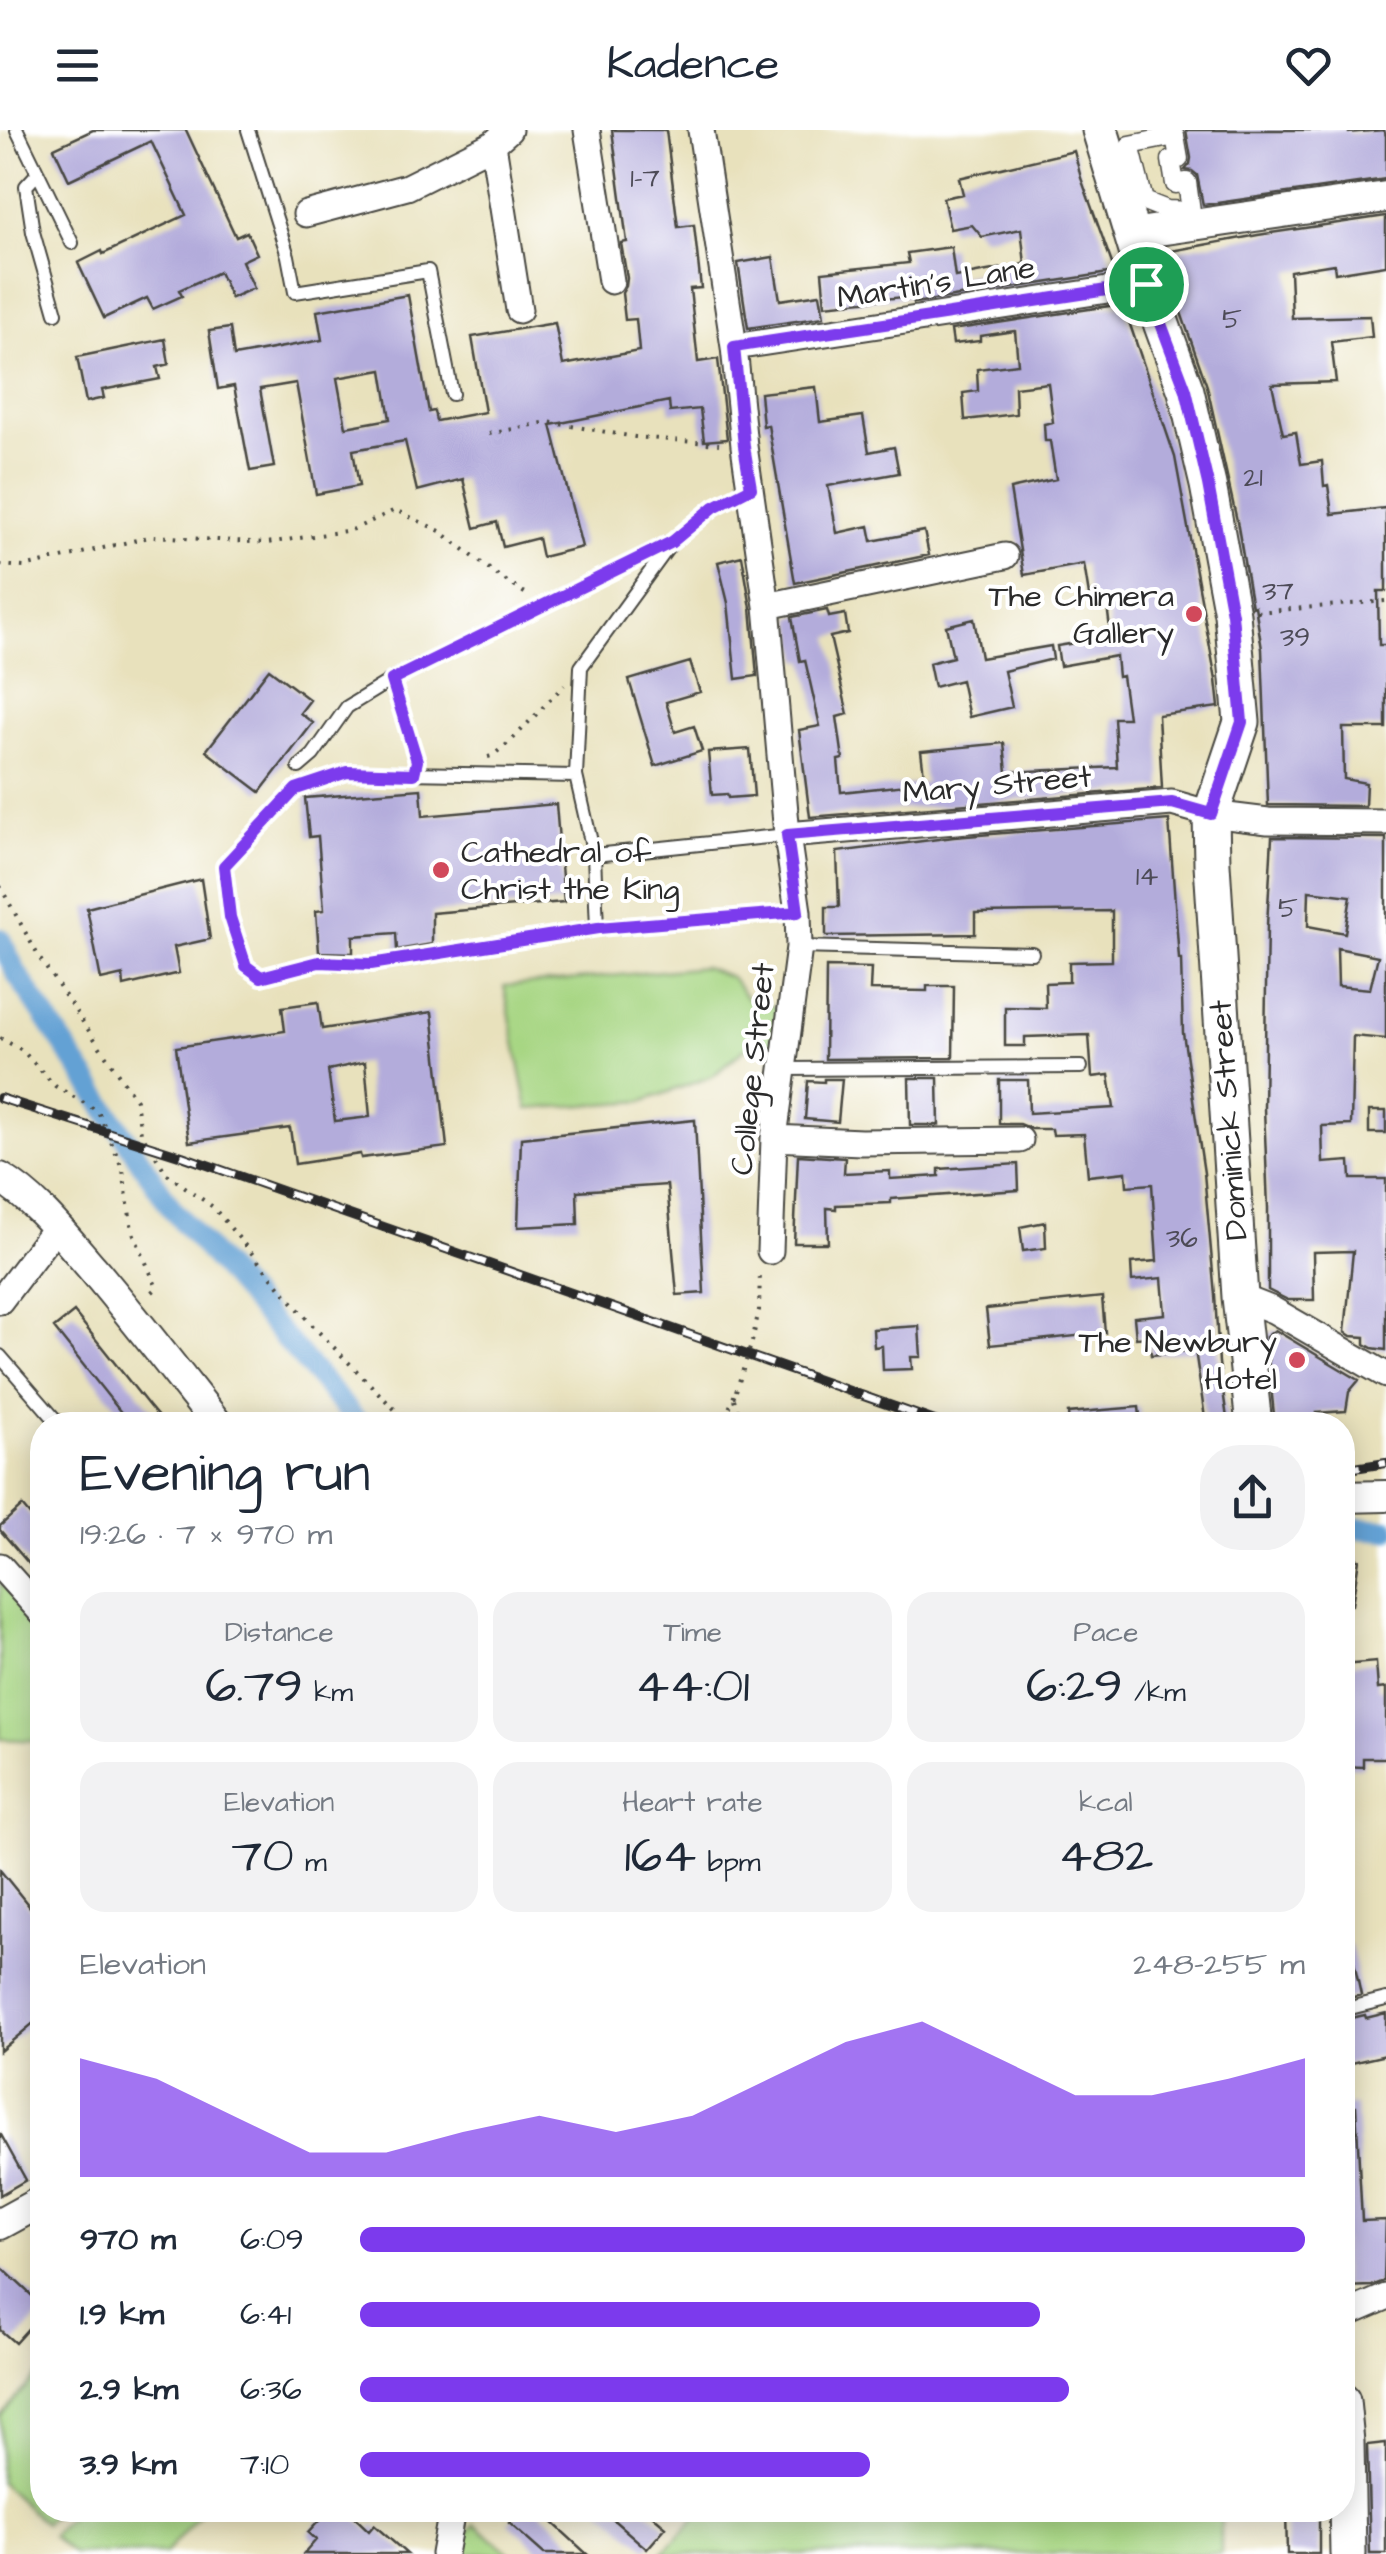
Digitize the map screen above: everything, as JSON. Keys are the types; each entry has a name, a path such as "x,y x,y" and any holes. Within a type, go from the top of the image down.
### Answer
{"main road":[{"path":"1100,130 1146,284 1186,390 1232,614 1242,722 1211,814"},
{"name":"Dominick Street","path":"1211,814 1240,1296 1253,1412"},
{"path":"1347,2522 1348,2554"}],"street":[{"path":"587,130 611,281"},
{"name":"College Street","path":"701,130 767,606 787,835 798,912 799,947 774,1138 770,1251"},
{"path":"1175,136 1175,184 1187,182 1191,211 1167,210 1144,200 1130,145 1175,136"},
{"path":"306,214 406,187 501,137 519,310"},
{"path":"1131,234 1386,196"},
{"name":"Martin's Lane","path":"734,347 1146,284"},
{"path":"767,606 1006,556"},
{"name":"Mary Street","path":"787,835 1172,803 1211,814 1268,821 1386,822"},
{"path":"774,1138 861,1142 1020,1140"},
{"path":"11,1190 56,1226 208,1412"},
{"path":"0,1301 56,1226"},
{"path":"1240,1296 1274,1310 1386,1376"},
{"path":"1355,1496 1386,1496"},
{"path":"0,1566 30,1600"},
{"path":"0,2224 30,2208"},
{"path":"1355,2310 1386,2297"},
{"path":"444,2554 450,2522"}],"lane":[{"path":"17,130 72,242"},
{"path":"248,130 288,256 295,292 428,272 452,394"},
{"path":"38,172 26,186 33,232 56,313"},
{"path":"298,767 313,756 347,707 392,680 672,542 714,507 751,488"},
{"path":"598,928 594,854 576,776 580,667 672,542"},
{"path":"576,776 347,772 296,789 224,866 230,917 246,966 261,977 319,962 371,964 598,928 798,912"},
{"path":"594,854 787,835"},
{"path":"799,947 1032,952"},
{"path":"783,1069 1080,1067"},
{"path":"0,1356 49,1412"},
{"path":"1355,2007 1386,1999"}],"path":[{"path":"490,434 548,422 636,437 744,446"},
{"path":"0,566 24,567 154,536 267,543 352,530 395,510 440,531 527,594"},
{"path":"1232,614 1386,601"},
{"path":"473,758 492,756 511,741 580,667"},
{"path":"392,680 417,761 414,774"},
{"path":"0,886 40,959 136,1100 141,1132 167,1174 213,1208 310,1323 397,1412"},
{"path":"0,1038 22,1050 55,1086 98,1111 124,1170 132,1230 156,1288 130,1314"},
{"path":"728,1412 759,1310 760,1250 770,1251"},
{"path":"734,1399 740,1412"}],"green space":[{"path":"704,967 731,977 747,998 781,1009 778,1042 744,1049 713,1076 644,1101 528,1109 504,986"},
{"path":"0,1582 30,1615 30,1740 0,1739"},
{"path":"30,2383 30,2510 0,2482 0,2416"},
{"path":"65,2522 193,2522 165,2554 73,2554 52,2536"},
{"path":"693,2522 1221,2522 1221,2554 662,2554"},
{"path":"475,2524 511,2554 450,2554"}],"building":[{"path":"93,130 186,130 236,237 247,232 257,254 242,261 254,288 231,298 219,272 179,290 182,296 153,309 147,298 104,318 78,263 186,215 151,141 69,180 54,148"},
{"path":"612,130 666,130 678,227 694,225 701,288 690,289 698,362 718,359 727,439 704,441 700,409 670,412 669,401 551,425 582,547 542,557 538,538 503,547 497,522 475,528 463,479 417,491 405,441 353,450 359,486 316,494 296,383 260,389 274,467 250,471 234,386 218,389 209,331 230,328 234,356 322,340 317,311 408,295 429,412 434,411 436,421 485,412 472,337 555,323 563,365 639,351 636,319 625,320 622,293 627,278 621,243 627,242","holes":["382,370 390,419 346,427 337,378"]},
{"path":"1186,130 1384,130 1386,179 1203,205 1197,175 1185,170 1191,158"},
{"path":"1074,151 1115,272 914,303 913,296 825,305 822,272 909,263 907,253 951,247 955,277 1025,264 1021,229 982,237 972,225 950,229 943,198 963,194 959,178"},
{"path":"1386,216 1386,265 1335,273 1334,264 1290,271 1292,318 1370,316 1372,337 1331,342 1336,382 1272,384 1283,434 1296,432 1301,464 1322,461 1332,514 1386,508 1386,591 1378,591 1379,645 1386,645 1386,728 1343,728 1344,779 1366,783 1365,806 1268,805 1262,649 1255,606 1252,607 1207,386 1160,253"},
{"path":"773,257 780,300 820,294 824,317 748,328 738,263"},
{"path":"1123,304 1175,457 1219,707 1158,715 1162,788 810,817 799,730 820,726 805,660 800,661 792,617 827,610 829,617 845,614 848,633 830,637 848,714 837,717 843,759 838,760 841,792 925,783 921,751 1004,743 1007,772 1117,767 1114,718 1128,718 1116,656 1060,666 1057,646 1111,637 1107,605 1091,608 1084,564 1024,575 1010,489 1056,479 1050,441 1045,441 1044,424 1053,422 1048,383 1015,387 1016,414 965,420 963,393 978,391 977,369 1018,364 1015,331 953,344 951,330"},
{"path":"165,339 169,364 157,367 160,379 102,390 104,398 86,402 77,357"},
{"path":"816,387 820,422 863,416 869,452 894,447 899,473 828,486 837,533 869,526 872,541 924,531 929,555 795,583 768,425 763,426 760,393"},
{"path":"742,556 757,676 736,679 728,603 718,562"},
{"path":"974,619 981,658 1051,646 1053,659 1004,671 1012,707 969,717 961,680 934,687 929,663 953,657 946,626"},
{"path":"690,662 700,692 666,702 675,732 694,726 702,751 655,766 629,680"},
{"path":"269,669 310,700 300,713 313,723 260,792 206,751"},
{"path":"750,749 754,796 712,795 708,752"},
{"name":"Cathedral of Christ the King","path":"421,789 423,816 556,804 564,902 432,913 432,944 397,950 396,933 353,936 353,953 319,952 316,911 324,910 318,836 309,837 305,798"},
{"path":"1169,820 1183,1033 1204,1173 1226,1412 1204,1412 1195,1350 1151,1355 1149,1337 1136,1338 1134,1317 1165,1314 1162,1278 1132,1281 1131,1263 1157,1261 1152,1184 1127,1186 1126,1172 1088,1176 1084,1134 1053,1135 1052,1129 999,1124 999,1080 1028,1080 1029,1113 1114,1108 1109,1075 1092,1077 1089,1035 1025,1037 1025,1046 1005,1046 1005,1007 1046,1008 1045,983 1069,982 1069,962 1112,961 1112,911 975,913 975,934 826,936 826,907 839,907 837,852 954,837"},
{"path":"1272,837 1386,838 1386,1039 1353,1036 1351,1125 1322,1126 1323,1163 1350,1161 1351,1179 1386,1179 1386,1350 1372,1348 1365,1344 1365,1337 1345,1332 1353,1251 1313,1252 1314,1300 1288,1300 1268,1290 1264,1108","holes":["1309,891 1351,896 1345,933 1308,926","1337,948 1378,956 1370,989 1338,986"]},
{"path":"201,879 210,939 174,947 179,973 124,986 123,975 101,980 87,908"},
{"path":"826,967 871,968 870,990 927,991 927,986 954,986 953,1058 825,1059"},
{"path":"318,1002 322,1029 432,1012 447,1147 295,1164 290,1128 189,1142 176,1047 285,1031 282,1007","holes":["365,1062 370,1117 335,1121 328,1070"]},
{"path":"909,1078 938,1078 939,1125 910,1125"},
{"path":"842,1079 838,1122 805,1119 808,1081"},
{"path":"1369,1111 1386,1111 1386,1133 1369,1133"},
{"path":"695,1120 704,1293 677,1295 667,1185 577,1191 578,1224 518,1227 521,1138"},
{"path":"798,1155 845,1158 844,1173 890,1171 890,1179 939,1176 939,1169 1018,1164 1019,1190 836,1205 836,1209 827,1208 828,1243 794,1243"},
{"path":"1045,1222 1046,1248 1023,1251 1020,1227"},
{"path":"1102,1297 1105,1333 990,1345 986,1309"},
{"path":"74,1312 155,1412 121,1412 54,1328"},
{"path":"919,1326 921,1357 911,1357 912,1369 883,1370 882,1346 874,1347 873,1329"},
{"name":"The Newbury Hotel","path":"1275,1330 1359,1380 1349,1392 1346,1411 1274,1412 1266,1337"},
{"path":"1139,1407 1140,1412 1080,1412"},
{"path":"22,1506 30,1516 30,1565 0,1530"},
{"path":"1376,1662 1378,1689 1386,1688 1386,1758 1363,1758 1363,1767 1355,1767 1355,1664"},
{"path":"0,1870 30,1907 30,2026 0,2051"},
{"path":"1355,1967 1361,1995 1355,1997"},
{"path":"1386,2013 1386,2055 1355,2062 1355,2017"},
{"path":"1355,2106 1362,2221 1386,2220 1384,2281 1355,2287"},
{"path":"0,2133 26,2180 0,2195"},
{"path":"0,2266 30,2294 30,2326 15,2343 0,2330"},
{"path":"1386,2443 1386,2554 1370,2554 1367,2445"},
{"path":"318,2522 360,2522 369,2531 374,2525 407,2554 304,2554 316,2540 308,2533"},
{"path":"552,2522 587,2554 544,2554 509,2523"},
{"path":"616,2522 660,2522 666,2527 647,2549"},
{"path":"1286,2522 1319,2522 1319,2554 1287,2554"}],"waterway":[{"path":"0,939 17,974 173,1210 349,1412"},
{"path":"1355,1528 1386,1530"}],"railway":[{"path":"0,1098 182,1156 909,1412"},
{"path":"1355,1468 1386,1463"}],"place":[{"name":"The Chimera Gallery","path":"1194,614"},
{"name":"Cathedral of Christ the King","path":"441,870"},
{"name":"The Newbury Hotel","path":"1297,1360"}],"route":[{"path":"1146,284 1186,390 1232,614 1242,722 1211,814 1172,803 787,835 798,912 598,928 371,964 319,962 261,977 246,966 230,917 224,866 296,789 347,772 414,774 417,761 392,680 672,542 714,507 751,488 734,347 1146,284"}]}
